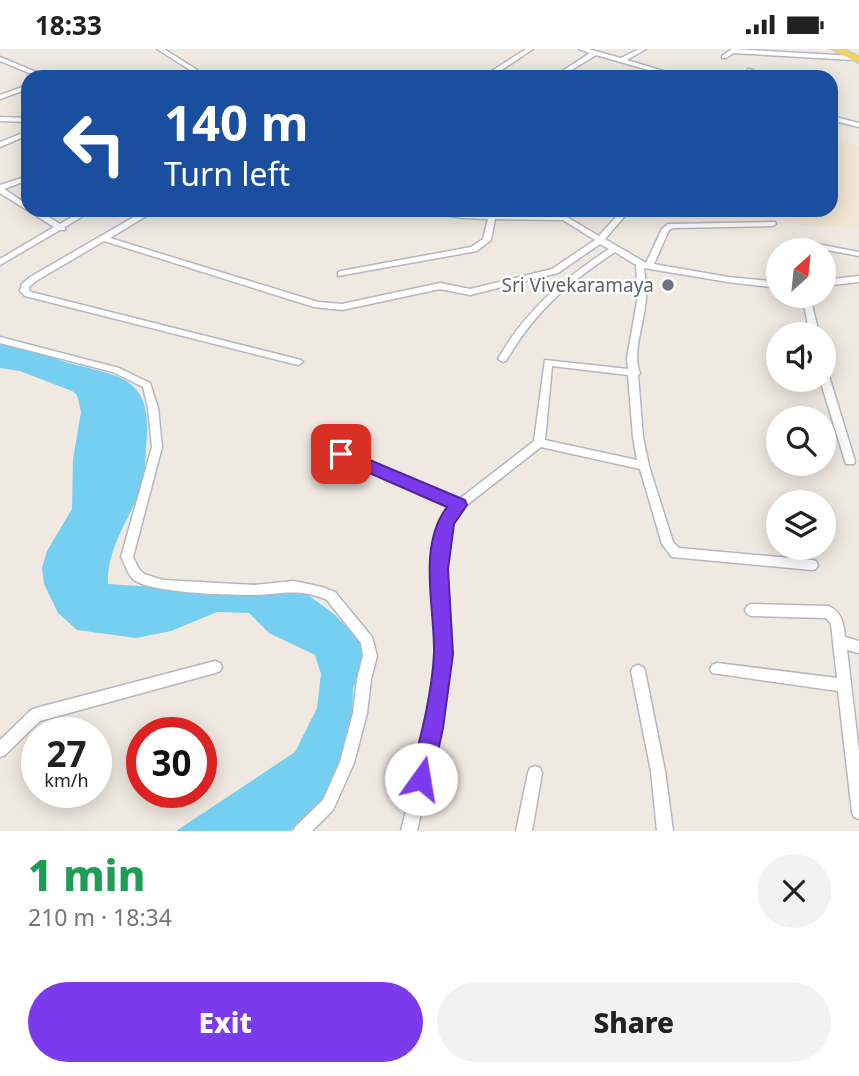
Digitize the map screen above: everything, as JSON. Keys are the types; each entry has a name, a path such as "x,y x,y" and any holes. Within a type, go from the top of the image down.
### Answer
{"main road":[{"path":"836,49 856,59"}],"street":[{"path":"160,49 194,70"},
{"path":"497,70 530,49"},
{"path":"582,49 656,70"},
{"path":"622,60 643,49"},
{"path":"724,57 732,51 856,59"},
{"path":"567,70 595,53"},
{"path":"0,59 27,70"},
{"path":"0,97 21,90"},
{"path":"0,119 21,120"},
{"path":"838,120 859,125"},
{"path":"0,145 21,136"},
{"path":"0,189 21,181"},
{"path":"0,189 21,203"},
{"path":"43,217 62,228"},
{"path":"0,262 78,217"},
{"path":"140,217 33,279 24,286 24,291 28,295 298,362"},
{"path":"341,274 474,249 487,240 492,217"},
{"path":"554,217 565,218 644,265 689,271 743,284 766,285"},
{"path":"103,239 317,305 342,307 440,286 470,292 537,277 555,271 600,240 620,217"},
{"path":"772,224 671,226 644,265 632,358 638,437 668,544 676,553 812,565"},
{"path":"502,359 515,335 533,311 579,273 614,249"},
{"path":"836,250 859,254"},
{"path":"836,282 859,279"},
{"path":"0,340 116,370 147,386 153,408 157,447 127,557 140,578 163,585 254,590 294,586 322,592 331,596 367,642 370,656 360,713 347,763 328,805 302,831"},
{"path":"409,831 433,728 443,654 439,569 446,522 458,505 539,443 548,362 635,373"},
{"path":"829,392 850,461"},
{"path":"539,443 644,466"},
{"path":"341,454 458,505"},
{"path":"751,610 829,612 837,622 859,812"},
{"path":"840,642 859,647"},
{"path":"0,750 36,715 215,667"},
{"path":"717,669 844,685"},
{"path":"638,671 659,771 665,831"},
{"path":"524,831 535,772"}],"shaded area":[{"path":"838,140 859,146 859,227 803,226 772,217 838,217"}],"water":[{"path":"0,338 65,362 118,377 130,383 139,393 145,406 147,424 145,465 139,494 110,561 108,584 170,588 260,583 303,591 335,615 357,638 366,658 353,688 352,736 323,800 290,831 176,831 211,808 217,808 217,804 295,752 317,708 321,674 315,655 269,633 249,613 217,612 171,631 136,638 77,630 58,613 44,584 42,568 47,551 72,509 73,459 81,412 77,395 20,371 0,368"}],"place":[{"name":"Sri Vivekaramaya","path":"668,285"}],"route":[{"path":"341,454 458,505 446,522 439,569 443,654 433,728 421,779"}]}
